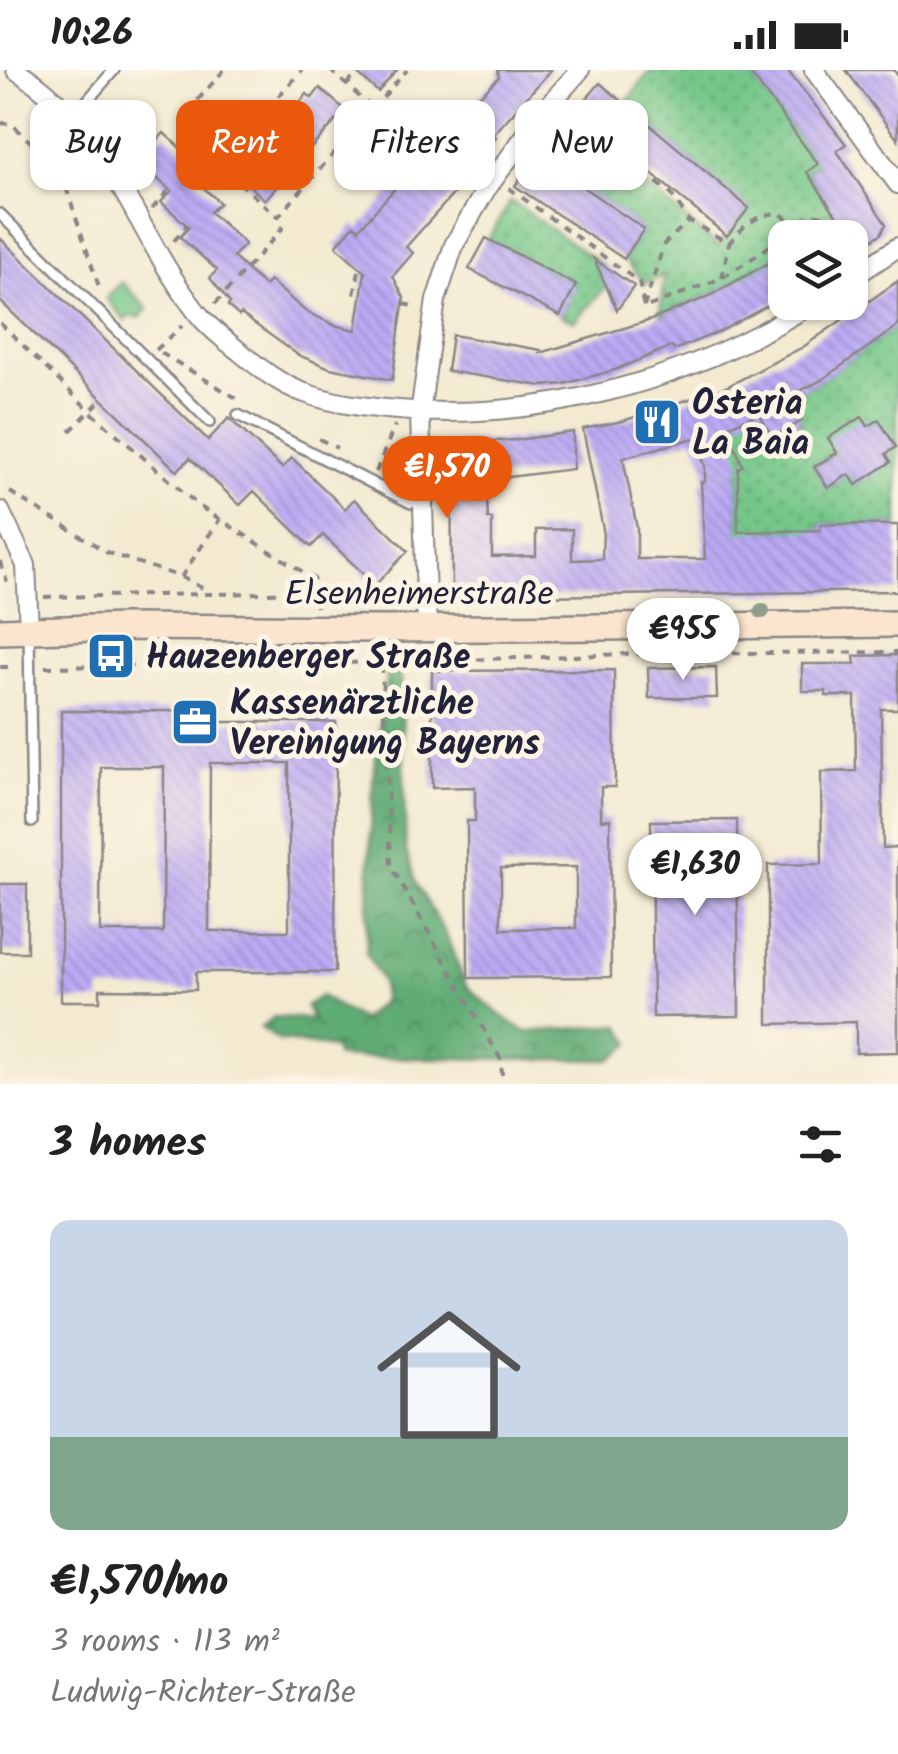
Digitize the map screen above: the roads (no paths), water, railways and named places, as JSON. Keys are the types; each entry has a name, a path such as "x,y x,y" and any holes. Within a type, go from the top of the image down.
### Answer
{"main road":[{"name":"Elsenheimerstraße","path":"0,631 124,627 382,629 427,617 898,624"}],"street":[{"path":"16,70 57,100"},
{"path":"427,617 420,414 436,300 454,245 485,190 541,114 580,70"},
{"path":"814,70 898,184"},
{"path":"124,190 199,315 255,364 301,392 342,405 420,414 496,412 562,404 681,368 786,320"},
{"path":"868,267 898,248"},
{"path":"0,511 26,565 29,630"}],"lane":[{"path":"88,100 114,70"},
{"path":"0,214 210,422"},
{"path":"238,415 411,503"},
{"path":"29,630 32,822"}],"place":[{"name":"Osteria La Baia","path":"657,422"},
{"name":"Hauzenberger Straße","path":"111,656"},
{"name":"Kassenärztliche Vereinigung Bayerns","path":"195,722"}]}
